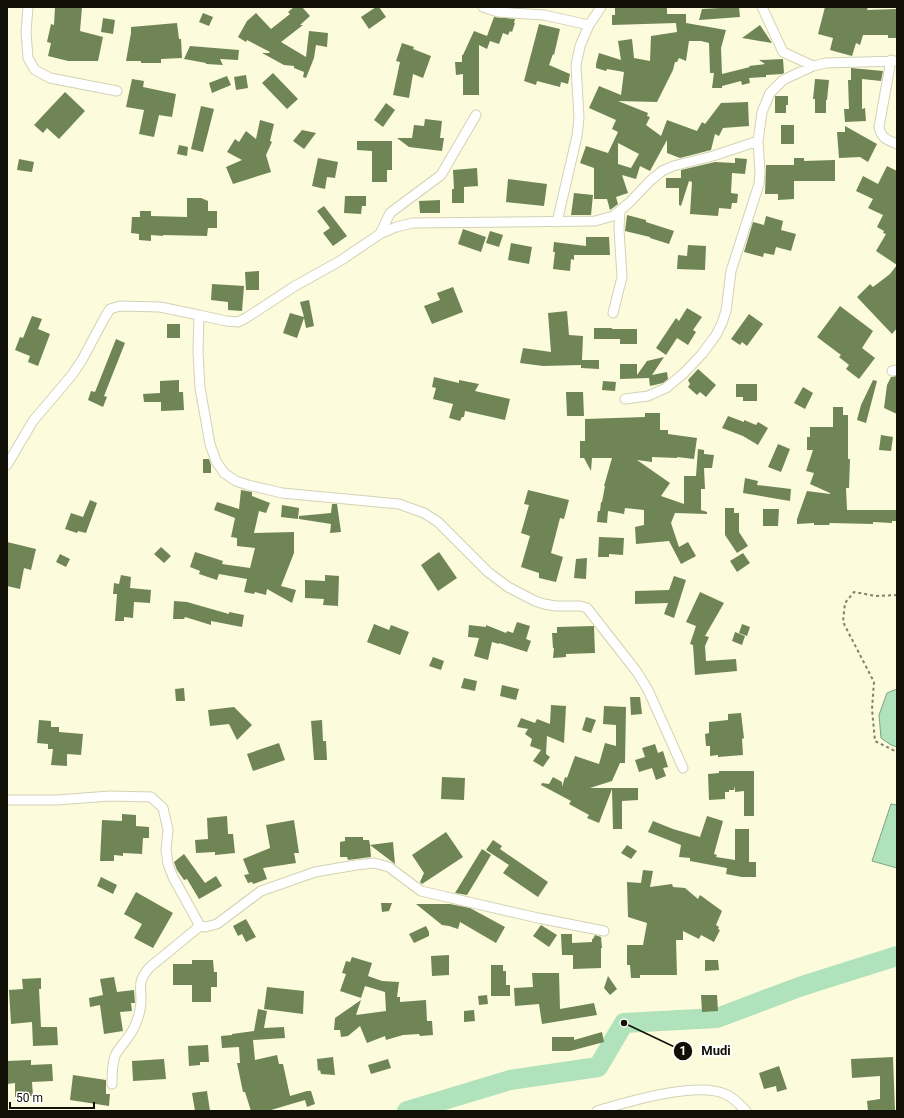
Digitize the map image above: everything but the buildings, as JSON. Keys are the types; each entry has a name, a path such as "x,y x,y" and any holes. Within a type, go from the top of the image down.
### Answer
{"street":[{"path":"28,7 26,32 28,58 35,70 50,78 116,91"},
{"path":"483,7 498,12 544,15 589,25"},
{"path":"557,222 578,136 579,118 576,65 580,46 589,25 601,7"},
{"path":"762,7 783,52 812,66"},
{"path":"625,399 648,396 666,388 684,373 702,354 716,335 722,323 726,311 731,271 759,184 760,172 758,141 762,112 770,93 783,80 812,66 842,62 894,61 879,127 881,134 885,139 897,144"},
{"path":"380,234 390,213 441,175 476,115"},
{"path":"7,464 33,421 72,375 82,360 110,309 120,306 160,307 238,322 295,286 340,261 380,234 396,227 413,223 595,221 613,216 629,203 650,180 672,166 713,156 758,141"},
{"path":"613,313 622,277 619,229 620,210"},
{"path":"199,315 198,352 200,388 210,444 216,461 224,473 236,481 282,493 399,504 424,513 438,522 488,572 508,587 534,601 544,604 556,606 580,606 587,608 637,672 648,690 683,768"},
{"path":"7,800 57,800 110,796 151,798 163,808 168,830 166,850 168,864 173,877 200,926 205,928 217,924 261,891 315,872 374,863 389,867 421,891 538,918 604,931"},
{"path":"112,1084 113,1066 116,1054 130,1035 137,1020 140,1008 141,983 143,974 200,926"},
{"path":"598,1111 652,1096 694,1090 710,1090 727,1095 746,1111"}],"path":[{"path":"897,596 876,596 854,592 845,603 843,622 874,682 872,709 875,741 897,752"}],"shaded area":[{"path":"897,689 897,747 881,738 879,715 887,693"},
{"path":"891,804 897,805 897,868 872,861"}],"waterway":[{"path":"407,1111 510,1080 598,1067 624,1023 717,1018 802,986 897,956"}],"place":[{"name":"Mudi","path":"624,1023"}]}
